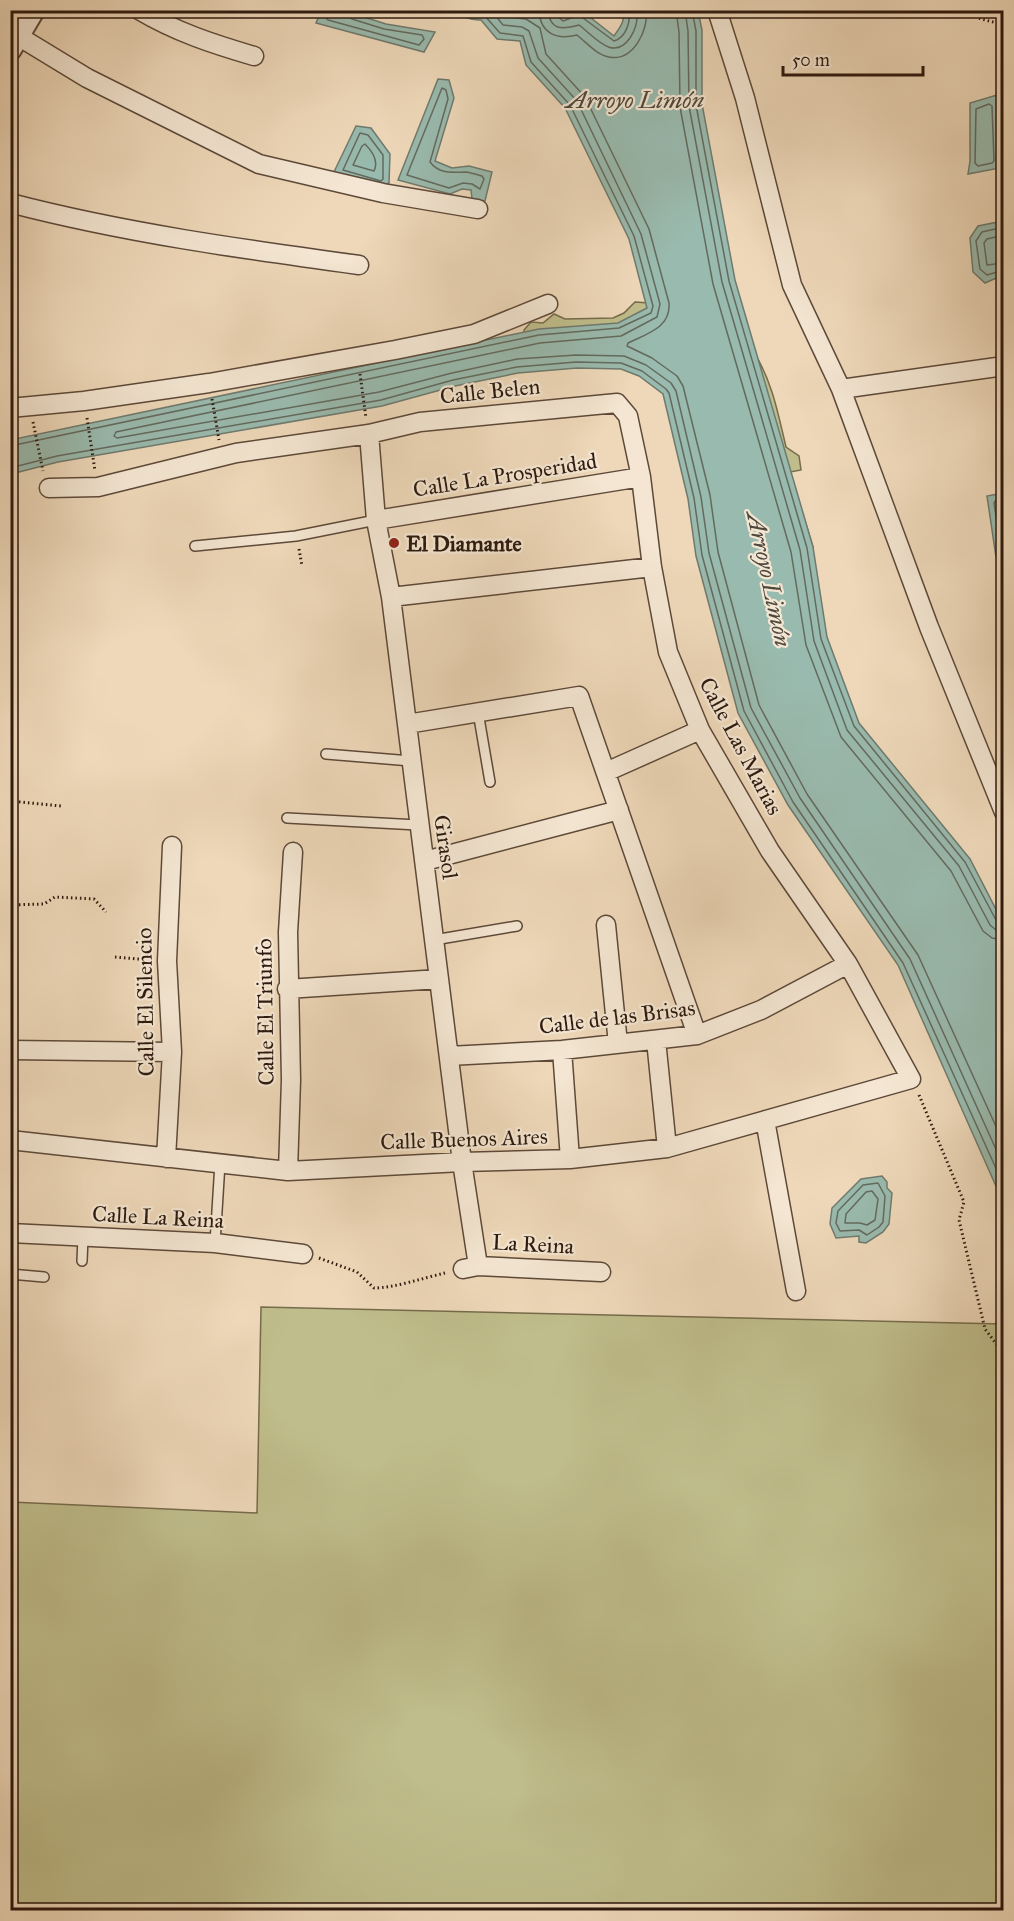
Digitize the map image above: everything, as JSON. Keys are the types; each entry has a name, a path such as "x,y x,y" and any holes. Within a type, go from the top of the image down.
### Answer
{"street":[{"path":"33,10 13,44 87,78 259,164 383,193 478,209"},
{"path":"139,10 166,26 199,40 254,56"},
{"path":"717,10 745,98 792,285 841,389 929,627 1004,812"},
{"path":"10,203 56,215 194,242 359,265"},
{"path":"10,408 84,401 209,383 395,350 474,334 548,304"},
{"path":"841,389 1004,366"},
{"name":"Calle Belen","path":"49,488 98,487 236,453 420,422 616,403"},
{"name":"Calle Las Marias","path":"616,403 628,416 641,477 652,567 668,652 700,730 770,851 848,964 911,1079"},
{"name":"Girasol","path":"368,430 376,520 391,597 449,1056 462,1162 471,1267"},
{"name":"Calle La Prosperidad","path":"376,520 641,477"},
{"path":"391,597 652,567"},
{"path":"407,724 579,696 697,1035"},
{"path":"606,772 700,730"},
{"path":"425,861 619,810"},
{"name":"Calle El Silencio","path":"166,1158 172,1052 167,961 172,846"},
{"name":"Calle El Triunfo","path":"288,1171 291,1080 287,989 293,852"},
{"path":"606,925 618,1044"},
{"name":"Calle de las Brisas","path":"449,1056 562,1050 697,1035 761,1010 848,964"},
{"path":"287,989 439,979"},
{"path":"656,1040 667,1148"},
{"path":"10,1050 172,1052"},
{"path":"562,1050 570,1159"},
{"name":"Calle Buenos Aires","path":"10,1140 288,1171 570,1159 667,1148 911,1079"},
{"path":"765,1120 796,1291"},
{"name":"Calle La Reina","path":"10,1233 215,1243 303,1254"},
{"name":"La Reina","path":"471,1267 601,1272"}],"lane":[{"path":"195,546 296,536 376,520"},
{"path":"478,712 490,782"},
{"path":"326,754 411,761"},
{"path":"287,818 418,825"},
{"path":"434,940 517,926"},
{"path":"215,1243 220,1163"},
{"path":"82,1261 83,1237"},
{"path":"10,1274 44,1277"}],"path":[{"path":"963,10 978,18 1004,25"},
{"path":"360,374 368,430"},
{"path":"210,391 219,443"},
{"path":"87,417 95,471"},
{"path":"34,432 42,468"},
{"path":"10,801 61,806"},
{"path":"10,905 44,904 55,897 94,899 106,912"},
{"path":"115,957 167,961"},
{"path":"911,1079 916,1086 963,1202 958,1220 981,1313 986,1329 1004,1354"},
{"path":"303,1254 357,1272 374,1288 390,1288 398,1283 471,1267"}],"shaded area":[{"path":"635,302 649,303 643,319 632,326 524,337 524,330 531,322 543,323 554,314 565,319 613,318 624,313"},
{"path":"755,354 771,388 786,447 799,456 801,470 790,472 813,547 804,550"},
{"path":"261,1307 1003,1324 1003,1910 11,1910 11,1502 257,1513"}],"water":[{"name":"Arroyo Limón","path":"560,10 564,15 582,11 614,36 623,21 622,11 698,11 702,30 702,104 735,280 813,547 827,637 859,723 970,859 1003,923 1003,1202 898,965 788,805 738,713 696,556 688,499 663,394 639,376 621,369 577,368 518,373 455,386 382,406 58,462 11,474 10,440 539,329 618,323 647,308 629,239 565,108 526,65 520,41 497,39 481,20 443,11"},
{"path":"321,11 345,11 386,24 435,32 424,52 316,23"},
{"path":"438,79 449,80 454,98 435,161 452,168 469,166 492,172 485,201 472,199 471,190 462,189 450,194 398,180"},
{"path":"997,95 1000,168 968,174 970,103"},
{"path":"356,126 371,128 390,154 389,183 381,188 333,174"},
{"path":"1003,221 1003,275 985,283 973,272 970,238 978,226"},
{"path":"1003,493 1003,557 996,557 987,496"},
{"path":"882,1176 892,1193 889,1224 883,1232 866,1243 859,1242 859,1236 836,1238 830,1224 832,1208 861,1179"}],"place":[{"name":"El Diamante","path":"394,543"}]}
